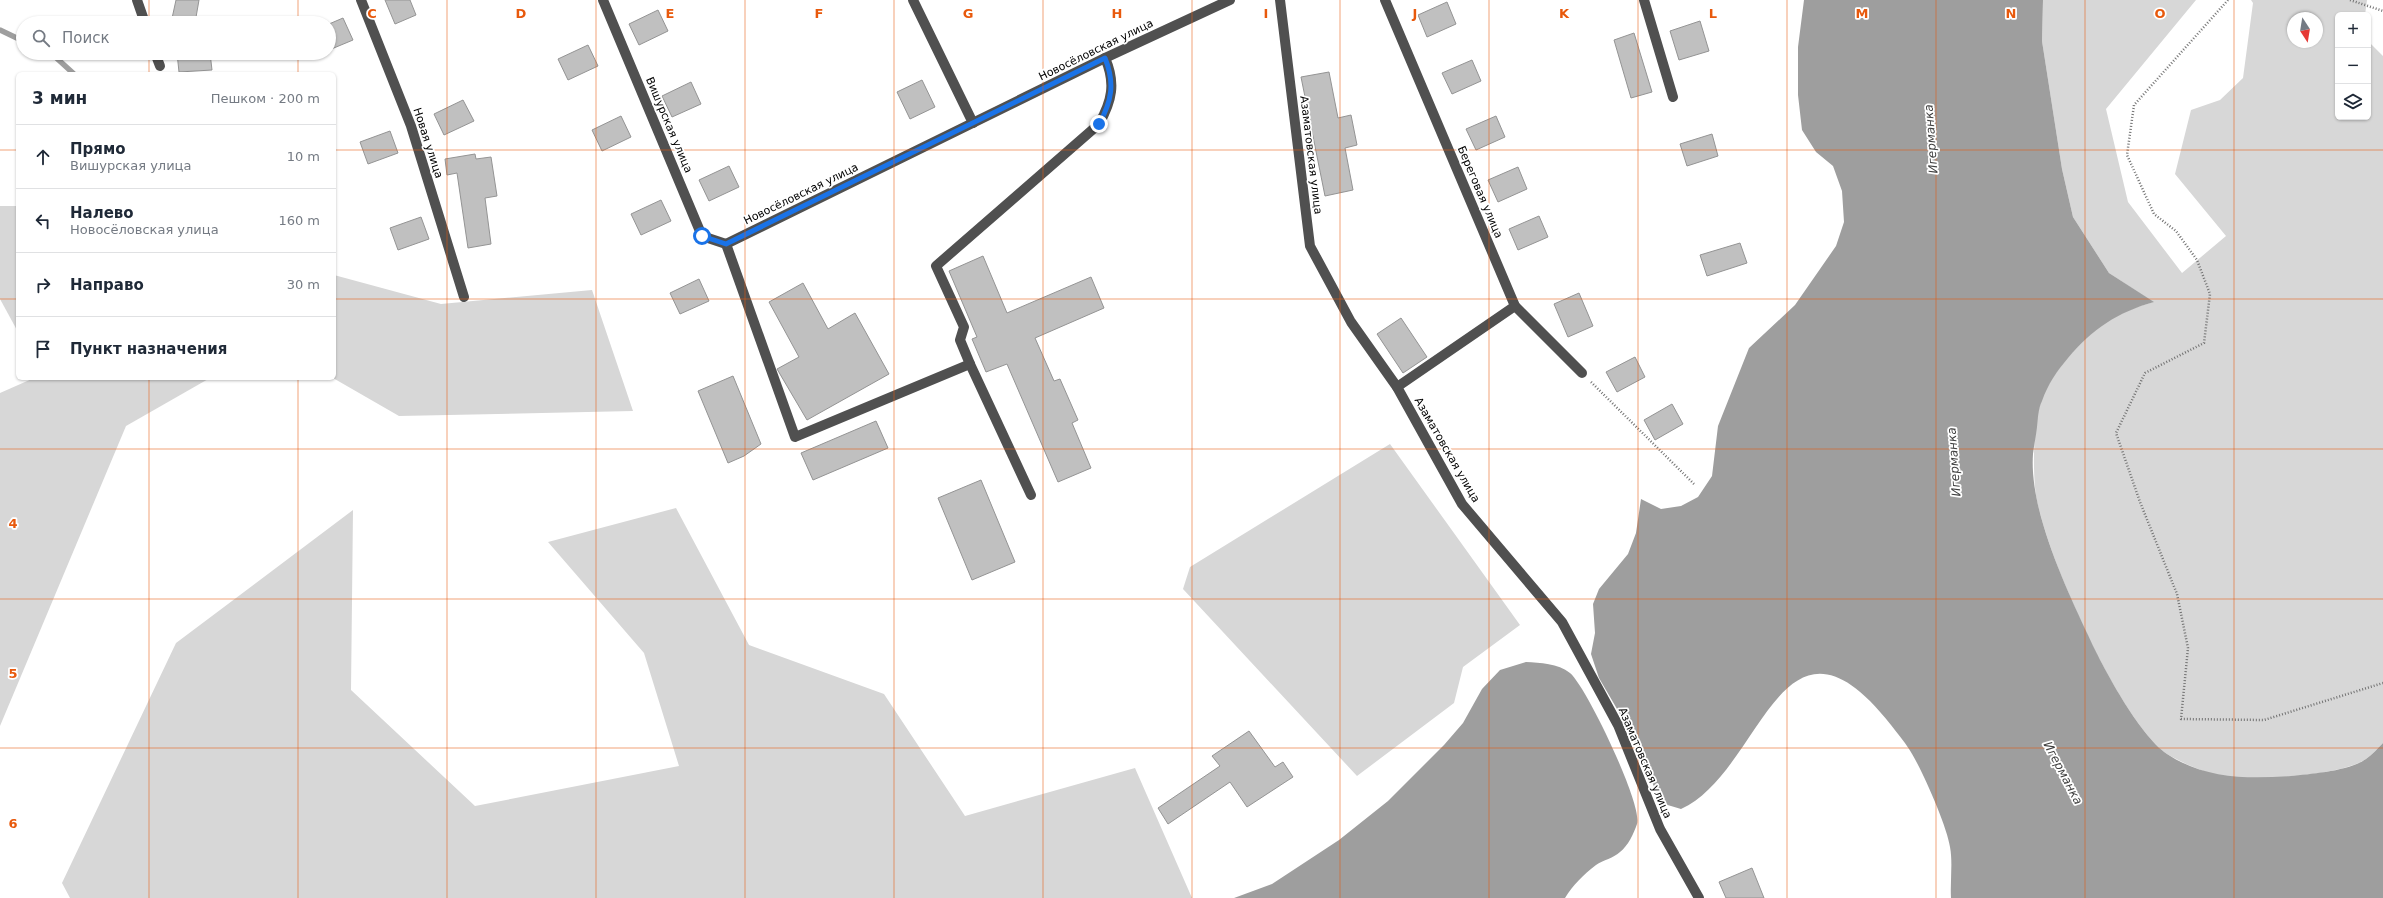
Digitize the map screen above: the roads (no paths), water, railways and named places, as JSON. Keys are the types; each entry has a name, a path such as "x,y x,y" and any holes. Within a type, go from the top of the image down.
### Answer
{"street":[{"path":"137,0 143,16"},
{"name":"Новая улица","path":"361,0 410,126 464,297"},
{"name":"Вишурская улица","path":"603,0 702,236 726,244"},
{"path":"913,0 973,123"},
{"name":"Новосёловская улица","path":"726,244 1105,58 1230,0"},
{"name":"Азаматовская улица","path":"1280,0 1310,246 1351,322 1397,387 1462,504 1562,622 1618,725 1660,829 1699,898"},
{"name":"Береговая улица","path":"1385,0 1515,306 1582,373"},
{"path":"1644,0 1673,97"},
{"path":"1031,495 960,340 964,327 936,266 1099,124 1110,106 1112,74 1105,58"},
{"path":"158,60 160,66"},
{"path":"726,244 795,437 970,364"},
{"path":"1397,387 1515,306"}],"water":[{"name":"Игерманка","path":"1804,0 2043,0 2042,41 2062,169 2073,217 2109,273 2154,302 2117,316 2086,338 2068,358 2050,383 2041,404 2038,414 2033,454 2033,476 2043,523 2059,571 2094,648 2122,699 2133,716 2156,745 2167,754 2181,762 2211,773 2227,776 2291,776 2330,771 2359,763 2366,759 2383,743 2383,898 1951,898 1951,859 1948,837 1933,797 1914,758 1891,725 1854,687 1823,674 1798,680 1776,701 1754,729 1733,761 1709,789 1681,809 1661,803 1631,733 1599,678 1591,654 1595,633 1593,604 1599,589 1628,554 1636,533 1641,499 1661,509 1681,506 1698,497 1712,476 1718,426 1749,348 1795,305 1836,246 1844,222 1842,191 1833,166 1816,152 1802,130 1798,95 1798,47"},
{"path":"1526,662 1549,664 1560,667 1570,673 1578,682 1612,746 1623,771 1636,813 1637,824 1626,846 1618,854 1596,865 1575,884 1565,898 1234,898 1272,884 1339,840 1388,801 1444,745 1463,723 1482,689 1500,670"}],"waterway":[{"path":"0,30 16,38"},
{"path":"59,60 72,72"}]}
